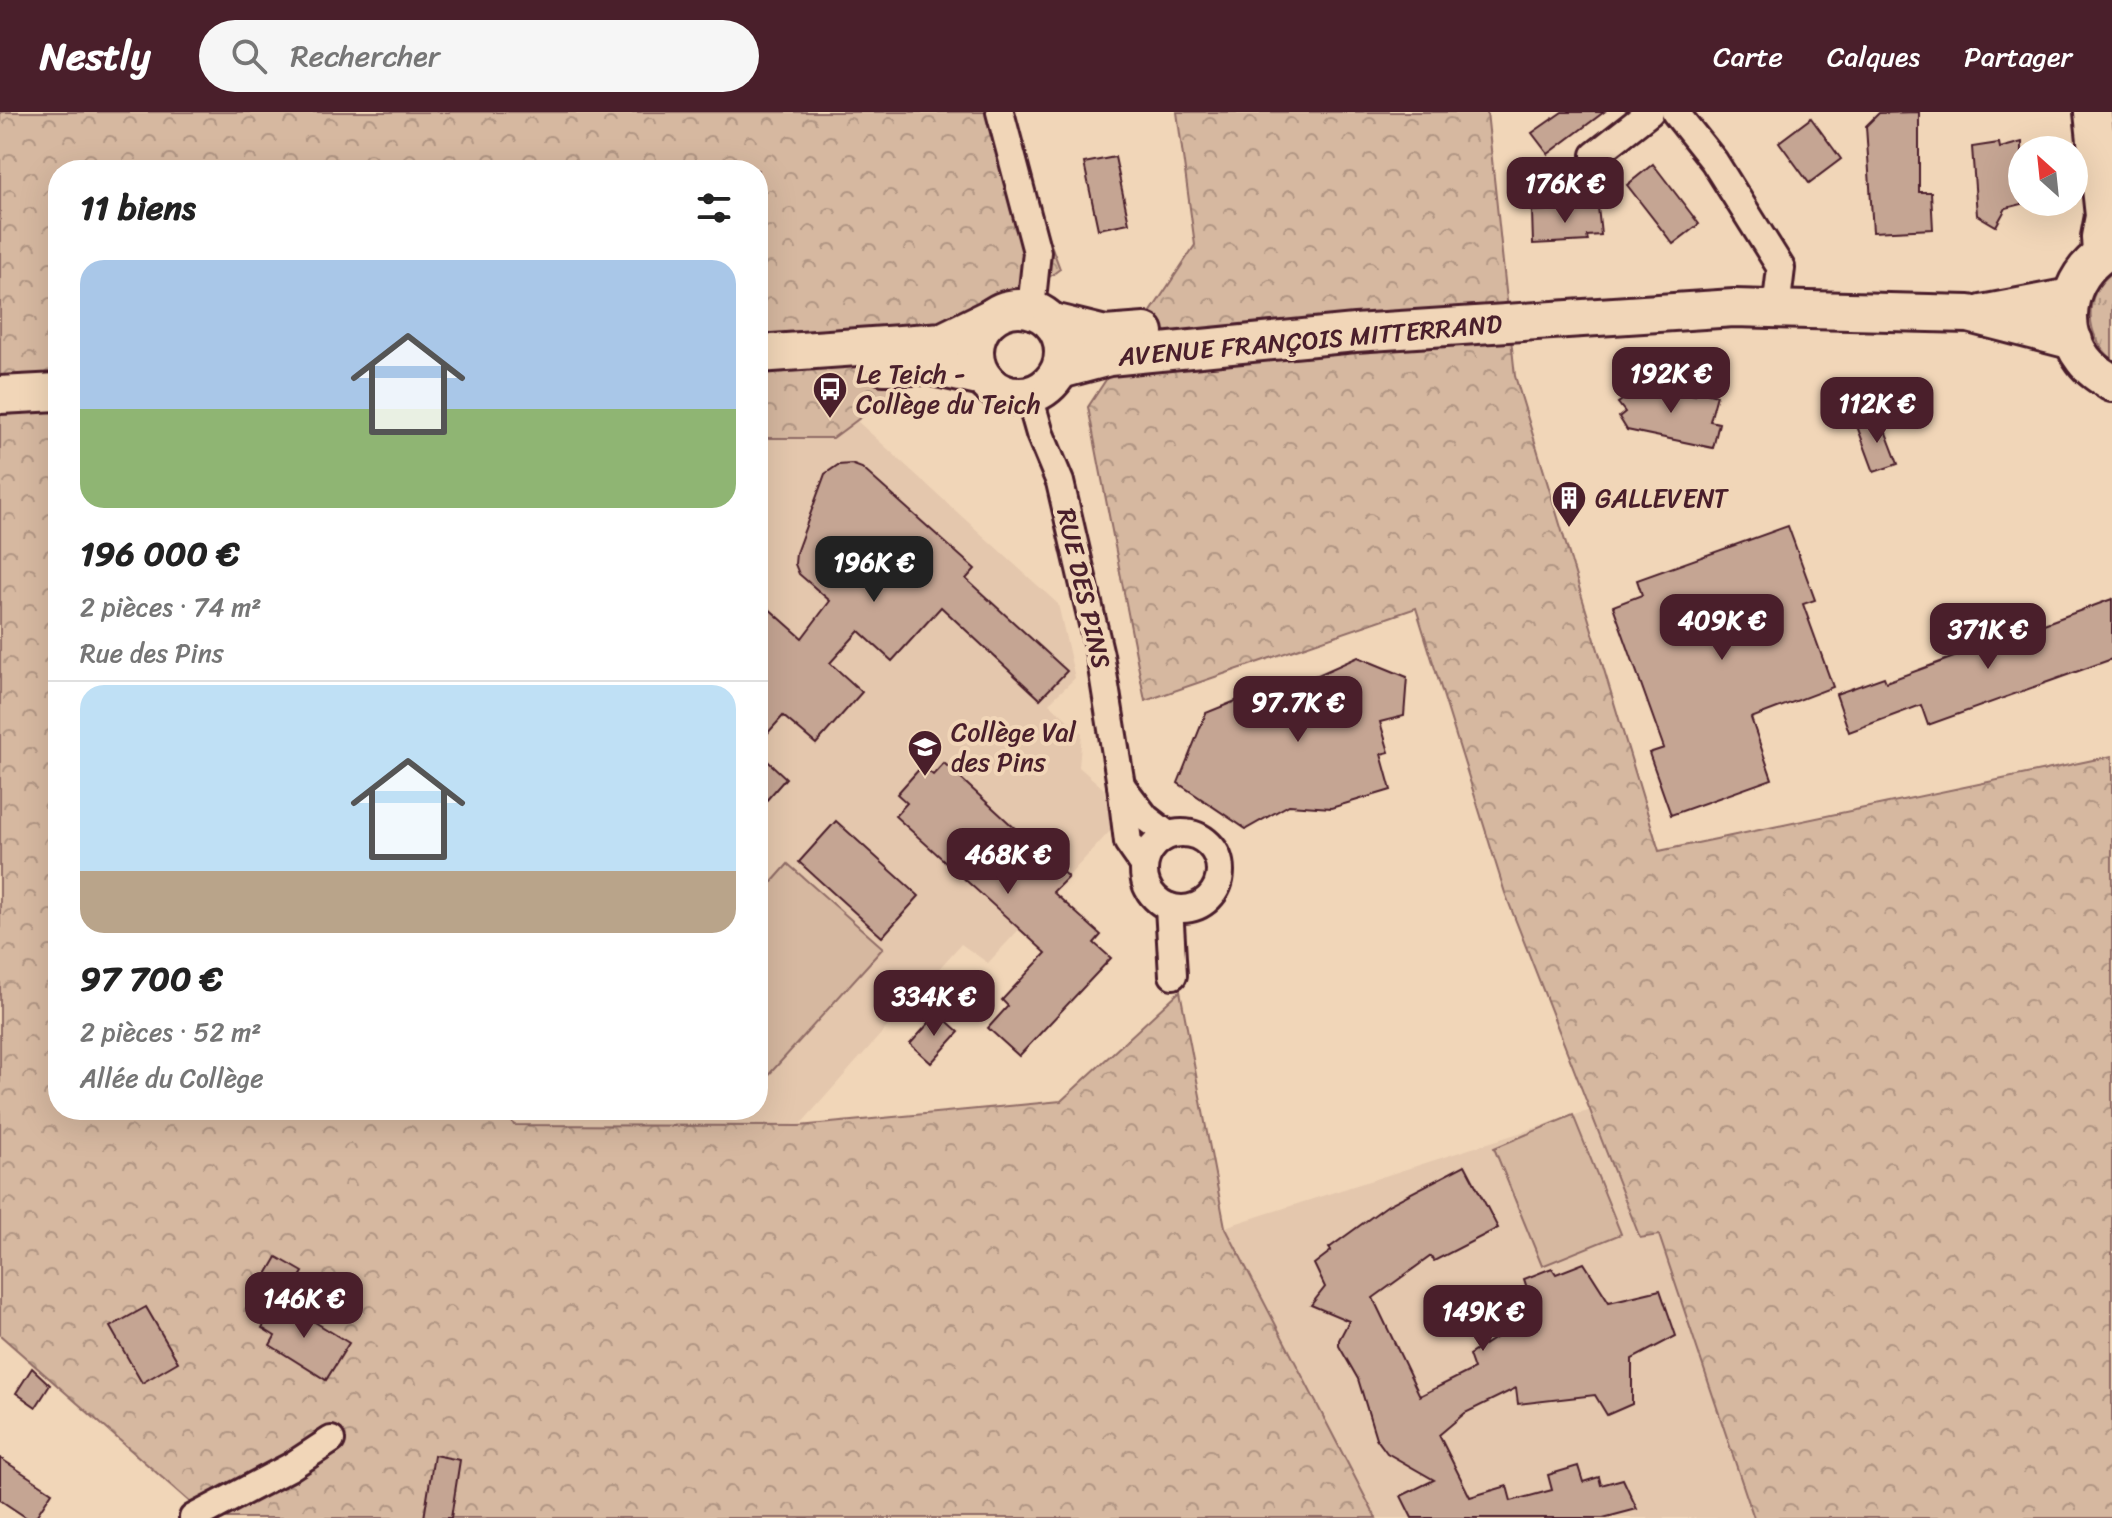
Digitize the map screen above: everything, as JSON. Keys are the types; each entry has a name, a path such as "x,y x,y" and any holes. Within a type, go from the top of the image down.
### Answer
{"main road":[{"path":"2093,112 2107,180 2100,237 2106,251 2088,265 2071,297 2069,319 2074,341 2083,359 2096,373 2112,383"},
{"name":"AVENUE FRANÇOIS MITTERRAND","path":"1977,316 2071,297"},
{"path":"768,353 943,341 992,317 1017,307 1042,316 1063,345 1060,370 1043,389 1032,395 1005,394 992,388 983,378 975,352 977,339 992,317"},
{"name":"AVENUE FRANÇOIS MITTERRAND","path":"1060,370 1124,355 1355,333 1734,308 1977,316 2074,341"},
{"name":"AVENUE FRANÇOIS MITTERRAND","path":"1042,316 1105,335 1357,316 1563,319"},
{"path":"768,371 928,366 983,378"},
{"path":"0,395 48,393"}],"street":[{"path":"1000,112 1037,252 1042,316"},
{"path":"1595,155 1650,112"},
{"path":"1675,112 1714,161 1781,268 1776,310"},
{"name":"RUE DES PINS","path":"1032,395 1040,434 1060,482 1100,655 1128,842 1144,865"},
{"name":"RUE DES PINS","path":"1121,785 1146,818 1168,835"},
{"path":"1191,833 1212,846 1218,857 1220,869 1214,892 1195,907 1169,907 1157,900 1144,878 1144,865 1155,843 1168,835 1191,833"},
{"path":"1169,907 1173,975"},
{"path":"193,1518 290,1467 331,1440"}],"shaded area":[{"name":"Collège Val des Pins","path":"856,420 1058,604 1075,678 1049,703 1082,733 1079,767 1104,789 1111,830 988,963 961,944 799,1126 513,1125 510,1120 768,1120 768,438 833,438"},
{"path":"1591,1110 1640,1237 1659,1235 1754,1518 1376,1518 1225,1227"}],"green space":[{"path":"0,112 1002,112 1060,269 833,438 768,438 768,160 48,160 48,1120 511,1120 514,1125 799,1126 1061,1101 1180,991 1225,1227 1376,1518 208,1518 0,1335"},
{"path":"1177,112 1487,112 1515,376 1659,851 2112,756 2112,1518 1754,1518 1659,1235 1640,1238 1505,893 1416,608 1145,701 1088,407 1195,245"},
{"path":"2112,273 2112,359 2097,339 2091,316 2095,293"},
{"path":"788,864 883,948 768,1076 768,887"},
{"path":"1573,1115 1621,1234 1542,1266 1494,1148"}],"building":[{"path":"1562,112 1604,112 1548,154 1532,133"},
{"path":"1919,112 1919,192 1931,192 1933,229 1873,232 1866,126 1879,113"},
{"path":"1811,118 1841,159 1809,183 1779,142"},
{"path":"1999,143 2000,148 2008,146 2008,208 1996,226 1977,215 1972,147"},
{"path":"1115,157 1129,223 1098,229 1084,163"},
{"path":"1653,164 1699,224 1673,244 1627,185"},
{"path":"1598,207 1601,235 1587,236 1588,241 1533,244 1532,211"},
{"path":"1647,383 1695,395 1697,390 1717,395 1710,421 1719,423 1713,448 1627,430 1619,417 1625,412 1618,403"},
{"path":"1880,417 1898,464 1874,472 1857,426"},
{"path":"851,464 862,468 975,569 966,579 1067,671 1040,699 941,607 892,661 859,631 830,663 862,692 816,744 783,716 768,733 768,608 802,638 830,601 799,574 795,564 796,553 825,474 838,465"},
{"path":"1788,526 1815,600 1803,604 1833,687 1751,718 1772,779 1671,815 1649,753 1664,748 1613,606 1642,595 1637,580"},
{"path":"2112,599 2112,659 1928,725 1921,705 1849,732 1836,694 1884,677 1886,682"},
{"path":"1358,657 1407,677 1404,716 1380,722 1389,752 1381,754 1391,790 1331,808 1289,805 1246,829 1178,783 1206,713 1270,687 1318,675"},
{"path":"768,761 786,778 768,799"},
{"path":"944,763 1068,877 1053,892 1101,935 1094,943 1111,958 1019,1056 988,1028 1008,1006 1002,1000 1046,953 895,816 907,803 897,794 922,766 933,775"},
{"path":"836,821 919,896 882,937 799,862"},
{"path":"938,1013 959,1032 931,1063 910,1044"},
{"path":"1465,1165 1498,1228 1434,1261 1431,1256 1373,1298 1420,1396 1474,1369 1469,1355 1535,1312 1524,1279 1552,1268 1556,1274 1584,1263 1609,1302 1660,1290 1676,1336 1632,1359 1632,1404 1607,1415 1595,1395 1518,1404 1516,1388 1465,1413 1439,1435 1470,1497 1507,1486 1511,1501 1552,1490 1548,1475 1578,1466 1583,1482 1599,1477 1601,1485 1623,1479 1637,1509 1603,1518 1412,1518 1401,1496 1434,1480 1387,1453 1376,1438 1358,1379 1339,1346 1349,1321 1311,1305 1325,1287 1314,1264 1331,1251 1329,1248 1388,1205"},
{"path":"277,1257 303,1272 284,1303 259,1288"},
{"path":"279,1300 349,1343 326,1380 270,1345 275,1336 262,1328"},
{"path":"146,1307 178,1362 142,1383 110,1327"},
{"path":"32,1368 50,1385 36,1407 16,1393"},
{"path":"434,1455 460,1460 451,1518 424,1518"},
{"path":"0,1458 52,1492 35,1518 27,1518 0,1500"}],"place":[{"name":"Le Teich - Collège du Teich","path":"830,420"},
{"name":"GALLEVENT","path":"1569,529"},
{"name":"Collège Val des Pins","path":"925,778"}]}
